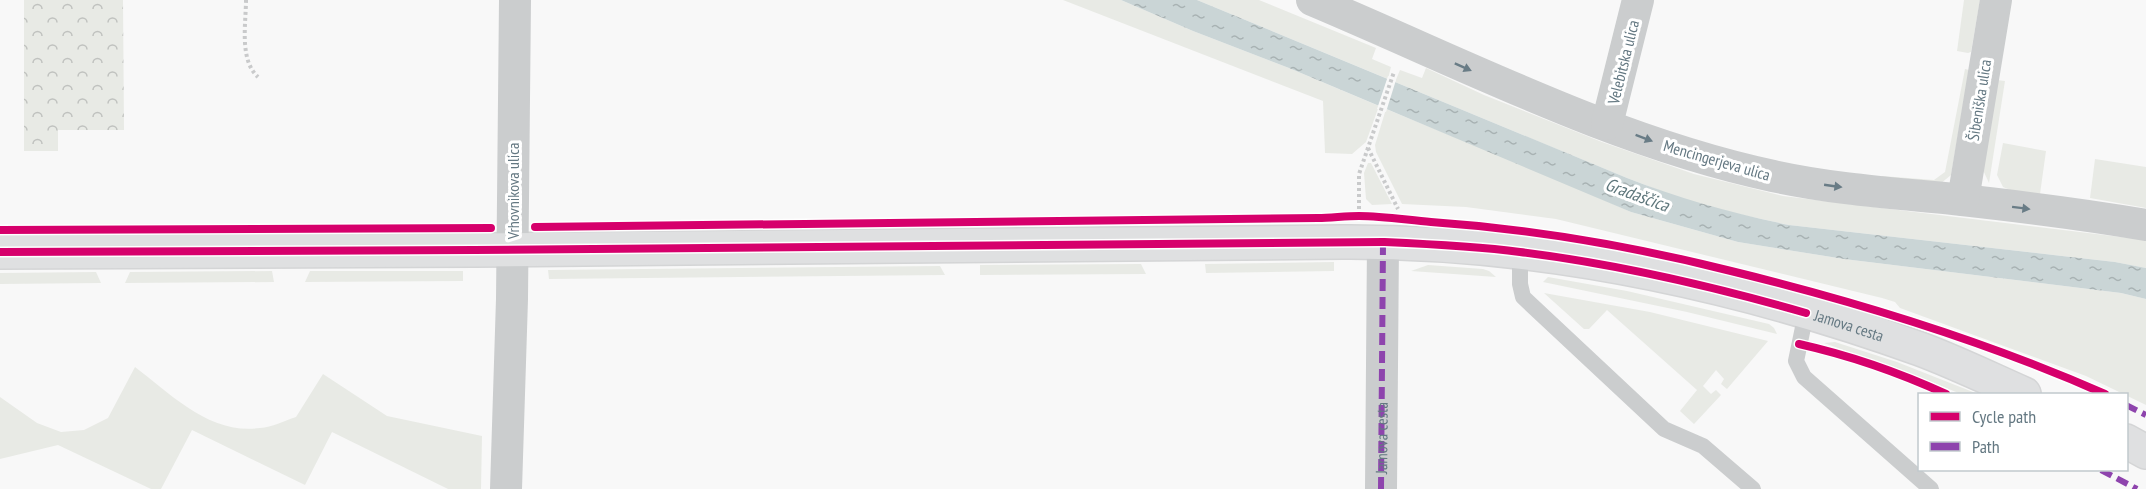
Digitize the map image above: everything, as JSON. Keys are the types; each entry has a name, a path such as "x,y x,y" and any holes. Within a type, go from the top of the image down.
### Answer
{"street":[{"name":"Vrhovnikova ulica","path":"506,489 515,0"},
{"name":"Mencingerjeva ulica","path":"1312,0 1380,14 1488,78 1677,150 1773,176 1858,190 1963,200 2146,225"},
{"name":"Velebitska ulica","path":"1607,124 1638,0"},
{"name":"Šibeniška ulica","path":"1963,200 1996,0"},
{"name":"Jamova cesta","path":"1381,489 1383,242"},
{"name":"Jamova cesta","path":"0,252 1383,242 1520,252 1665,277 1806,313 1922,350 2022,393"},
{"path":"2128,442 2146,452"}],"lane":[{"path":"1520,252 1520,284 1523,297 1664,429 1703,446 1753,489"},
{"path":"1806,313 1796,361 1804,377 1931,489"}],"path":[{"path":"246,0 246,46 250,70 258,77"},
{"path":"1359,216 1359,174 1395,69"},
{"path":"1369,146 1399,210"}],"green space":[{"path":"24,0 123,0 124,130 58,130 58,151 24,151"},
{"path":"1063,0 1121,0 1379,106 1366,142 1352,154 1325,153 1323,101"},
{"path":"1197,0 1259,0 1376,48 1372,59 1391,67 1388,79"},
{"path":"1964,0 1980,0 1971,52 1968,53 1957,51"},
{"path":"1426,68 1484,95 1602,142 1694,174 1783,196 2146,240 2146,268 2115,262 1789,225 1682,199 1395,82 1400,70 1422,78"},
{"path":"1965,69 1969,70 1951,175 1940,184 1881,183 1882,176 1934,180 1945,172"},
{"path":"1997,80 2005,81 1989,183 1983,170"},
{"path":"1386,109 1631,212 1738,242 1844,259 2121,293 2146,299 2146,405 2128,396 2128,393 2121,393 2086,376 1900,308 1895,302 1882,298 1556,219 1466,207 1402,204 1376,152 1375,145"},
{"path":"2003,143 2046,151 2040,194 2003,187 1997,175"},
{"path":"2095,159 2146,167 2146,208 2090,198"},
{"path":"1368,163 1371,163 1392,204 1372,205 1366,199 1364,173"},
{"path":"1334,262 1334,271 1206,273 1205,264"},
{"path":"1141,264 1146,274 980,275 980,265"},
{"path":"1428,265 1483,269 1496,277 1411,271"},
{"path":"940,266 945,275 549,279 548,270"},
{"path":"272,271 274,282 125,283 130,272"},
{"path":"310,271 463,271 463,281 305,282"},
{"path":"96,272 101,283 0,284 0,273"},
{"path":"1548,277 1627,291 1769,324 1777,334 1687,312 1543,282"},
{"path":"1544,293 1650,312 1768,341 1727,389 1721,384 1724,379 1716,370 1703,386 1711,394 1716,390 1721,395 1694,424 1680,411 1697,390 1607,310 1589,329 1584,329"},
{"path":"1835,342 1897,362 1975,393 1959,393 1824,343"},
{"path":"135,367 193,411 208,419 242,429 274,425 296,417 323,374 387,416 482,436 481,489 448,489 332,432 305,485 192,430 161,489 151,489 58,445 0,459 0,397 37,423 61,432 84,430 108,418"}],"water":[{"name":"Gradaščica","path":"1121,0 1197,0 1627,178 1707,205 1789,225 2115,262 2146,268 2146,299 2121,293 1844,259 1738,242 1631,212"}],"pier":[{"path":"1388,76 1396,80 1386,112 1377,109"}],"marked path":[{"path":"1381,489 1383,242"},
{"path":"2128,406 2146,415"},
{"path":"2103,471 2137,489"}],"cycle path":[{"path":"535,227 1359,216 1507,229 1657,254 1826,296 1967,340 2103,393"},
{"path":"0,230 491,228"},
{"path":"0,252 1383,242 1486,248 1628,269 1806,313"},
{"path":"1799,344 1874,365 1944,393"}]}
